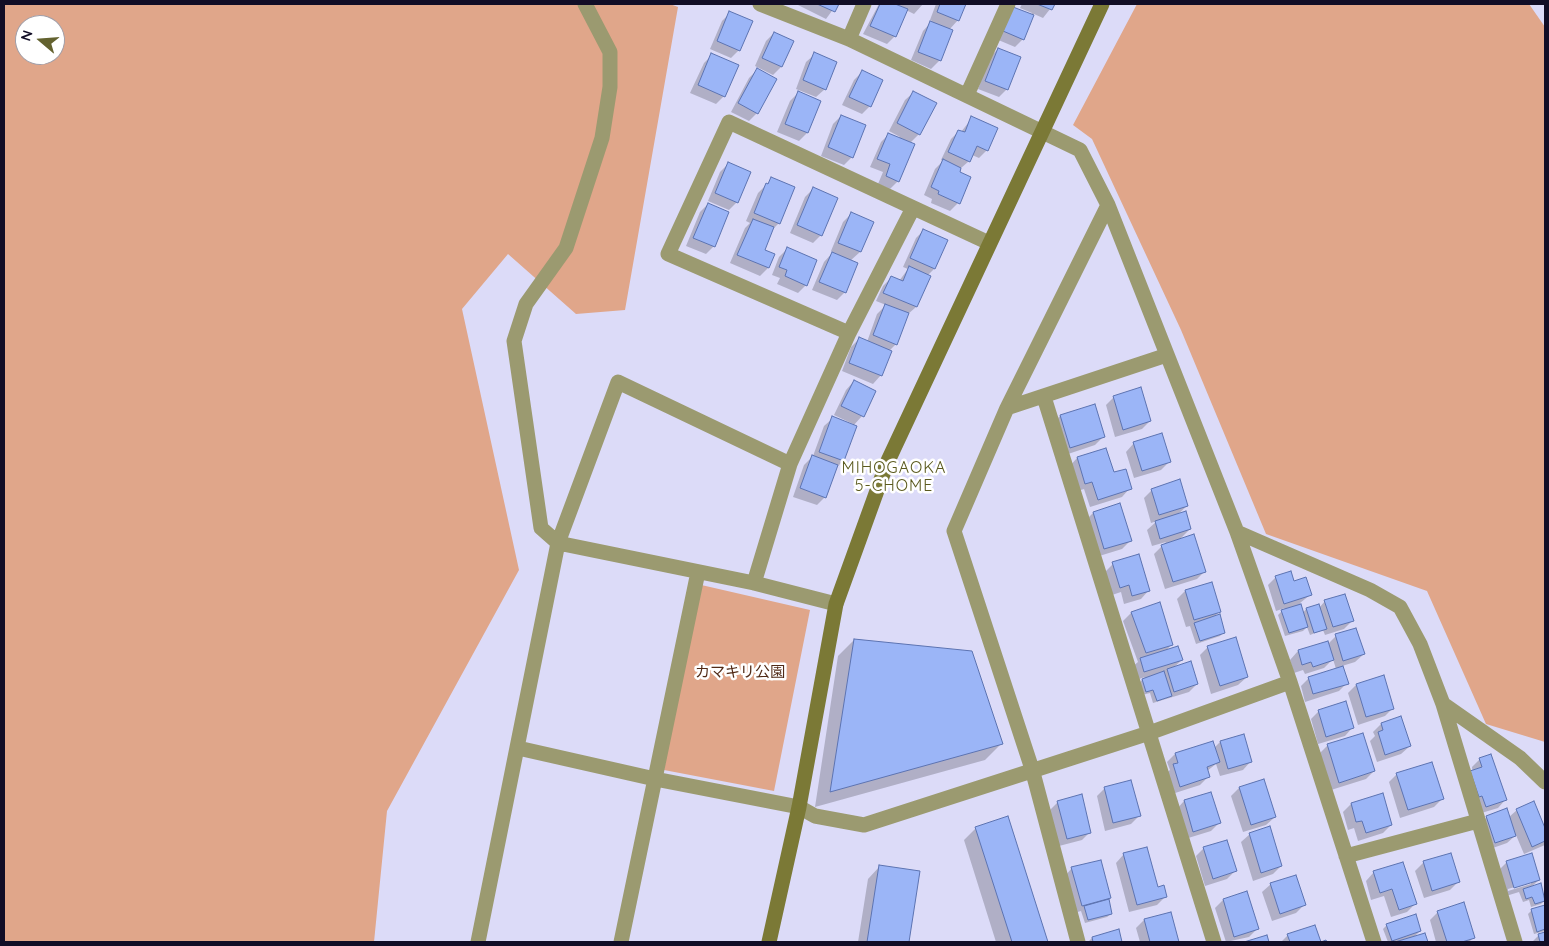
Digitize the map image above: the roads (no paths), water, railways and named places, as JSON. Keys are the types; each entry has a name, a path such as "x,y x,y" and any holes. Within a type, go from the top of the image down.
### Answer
{"street":[{"path":"585,4 610,52 610,87 602,138 566,248 526,304 514,342 541,528 558,543 754,584 836,604"},
{"path":"760,4 849,39 1080,150 1108,205 1237,532 1290,682 1374,942"},
{"path":"849,39 864,4"},
{"path":"967,95 1008,4"},
{"path":"769,942 799,807 836,604 887,463 1041,130 1102,4"},
{"path":"849,333 668,254 729,122 989,243"},
{"path":"1078,942 1032,769 954,531 1008,408 1108,205"},
{"path":"754,584 790,464 849,333 913,208"},
{"path":"1008,408 1167,355"},
{"path":"478,942 558,543 618,382 790,464"},
{"path":"1044,396 1214,942"},
{"path":"1237,532 1370,590 1400,607 1420,644 1443,704 1515,942"},
{"path":"621,942 698,572"},
{"path":"518,748 655,779 799,807 815,816 864,825 1032,769 1149,733 1290,682"},
{"path":"1443,704 1520,758 1545,782"},
{"path":"1346,856 1478,821"}],"district":[{"name":"MIHOGAOKA 5-CHOME","path":"894,477"}],"park label":[{"name":"カマキリ公園","path":"740,672"}]}
